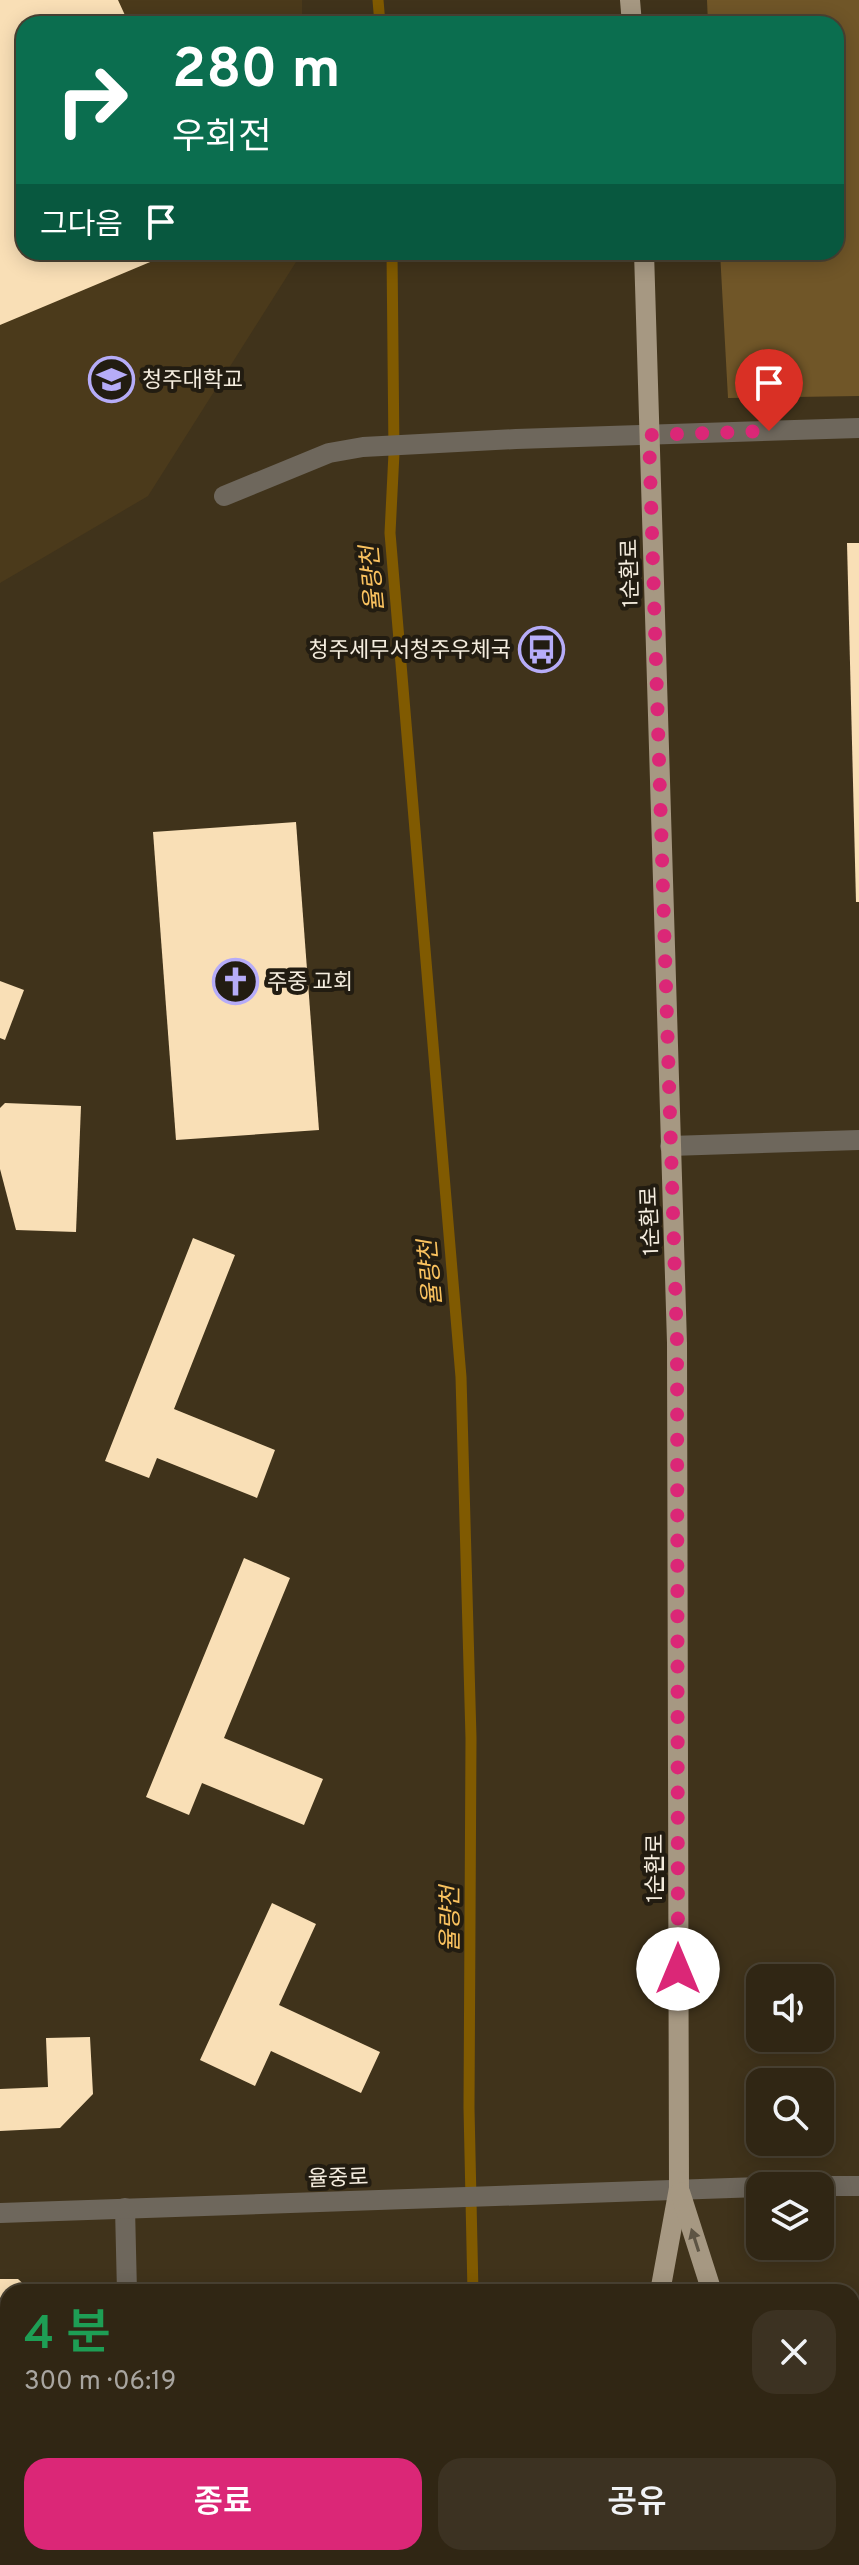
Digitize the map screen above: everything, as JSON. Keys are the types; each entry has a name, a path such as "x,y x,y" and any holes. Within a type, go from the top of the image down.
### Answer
{"main road":[{"name":"1순환로","path":"644,260 677,1343 679,2188 661,2284"},
{"name":"1순환로","path":"679,2188 709,2284"}],"street":[{"path":"224,496 329,453 363,447 859,428"},
{"path":"670,1146 859,1140"},
{"path":"834,2186 859,2186"},
{"name":"율중로","path":"0,2213 746,2187"},
{"path":"125,2208 127,2284"}],"shaded area":[{"name":"청주대학교","path":"0,0 302,0 302,16 16,16 16,260 296,262 148,496 0,583"},
{"path":"707,0 859,0 859,396 728,398 720,260 844,260 844,16 708,16"}],"building":[{"path":"0,0 118,0 125,16 16,16 16,260 155,260 0,325"},
{"path":"847,543 859,543 859,902 856,902"},
{"name":"주중 교회","path":"296,822 319,1130 176,1140 153,832"},
{"path":"0,981 24,990 5,1040 0,1038"},
{"path":"5,1103 81,1106 76,1232 16,1230 0,1169 0,1108"},
{"path":"193,1238 235,1255 174,1409 275,1450 257,1498 157,1458 149,1478 105,1461"},
{"path":"244,1558 290,1578 224,1738 323,1779 304,1825 202,1783 189,1815 146,1797"},
{"path":"272,1903 316,1924 279,2005 380,2052 361,2093 271,2051 255,2086 200,2060"},
{"path":"90,2037 93,2094 60,2128 0,2131 0,2089 48,2087 46,2038"},
{"path":"0,2279 18,2279 23,2284 0,2284"}],"waterway":[{"name":"율량천","path":"378,0 379,16"},
{"name":"율량천","path":"392,260 394,453 390,533 461,1377 471,1738 469,2108 473,2284"}],"place":[{"name":"청주대학교","path":"111,379"},
{"name":"청주세무서청주우체국","path":"542,649"},
{"name":"주중 교회","path":"236,981"}],"route":[{"path":"678,1969 677,1343 649,435 769,431"}]}
